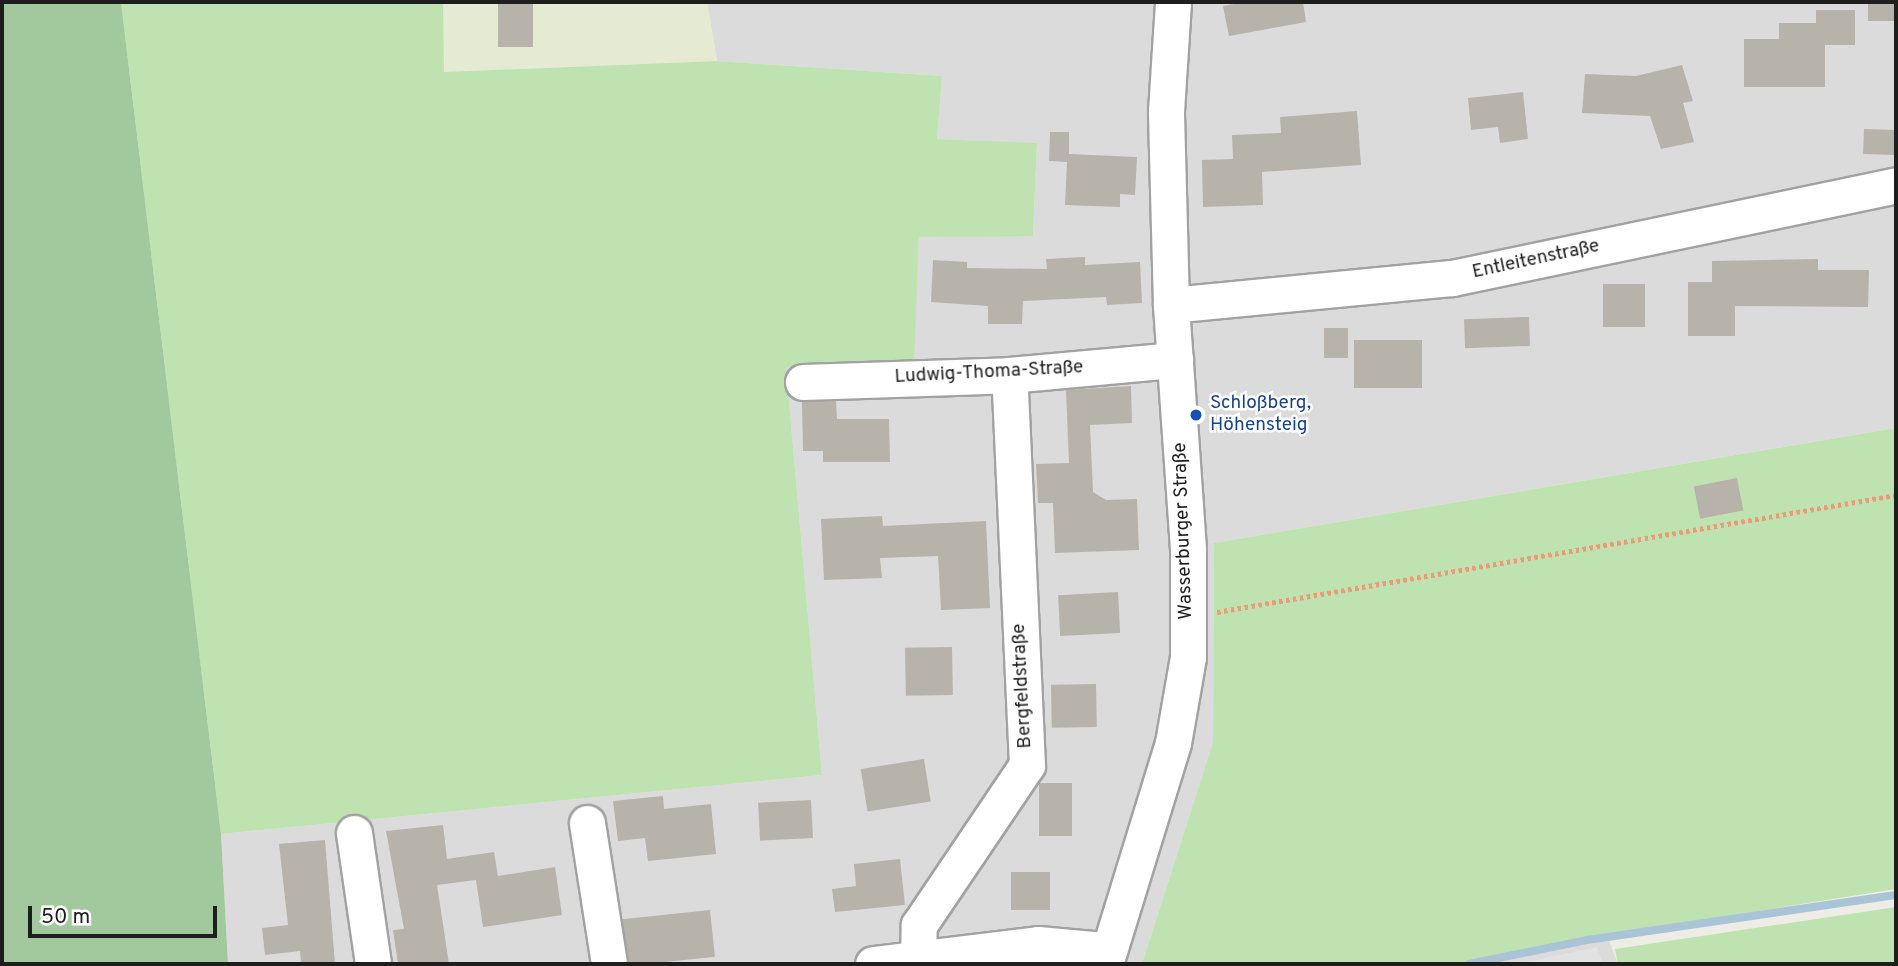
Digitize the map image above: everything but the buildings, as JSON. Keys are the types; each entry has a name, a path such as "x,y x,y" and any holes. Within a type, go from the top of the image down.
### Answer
{"street":[{"name":"Wasserburger Straße","path":"1104,957 1173,743 1188,615 1171,305 1166,111 1173,2"},
{"name":"Entleitenstraße","path":"1171,305 1452,278 1896,185"},
{"name":"Ludwig-Thoma-Straße","path":"803,382 1009,375 1175,360"},
{"name":"Bergfeldstraße","path":"918,961 919,925 1027,765 1009,375"},
{"path":"587,823 609,964"},
{"path":"354,833 373,964"},
{"path":"873,964 918,961 1038,944 1104,957"}],"path":[{"path":"1188,615 1319,599 1896,495"}],"shaded area":[{"path":"707,2 1896,2 1896,428 1214,543 1213,742 1142,964 228,964 221,834 822,775 786,367 913,364 919,236 1033,236 1037,144 937,139 942,76 717,61"},
{"path":"1607,935 1618,964 1483,964"},
{"path":"1597,947 1603,964 1517,964"}],"green space":[{"path":"2,2 121,2 221,834 228,964 2,964"},
{"path":"121,2 443,2 444,72 717,61 942,76 937,139 1037,143 1033,236 919,237 914,364 786,367 822,775 221,834"},
{"path":"443,2 707,2 717,61 443,72"},
{"path":"1896,428 1896,889 1607,935 1483,964 1142,964 1213,742 1214,543"},
{"path":"1896,907 1896,964 1618,964 1615,949"}],"waterway":[{"path":"1469,964 1587,940 1896,895"}],"place":[{"name":"Schloßberg, Höhensteig","path":"1196,415"}]}
